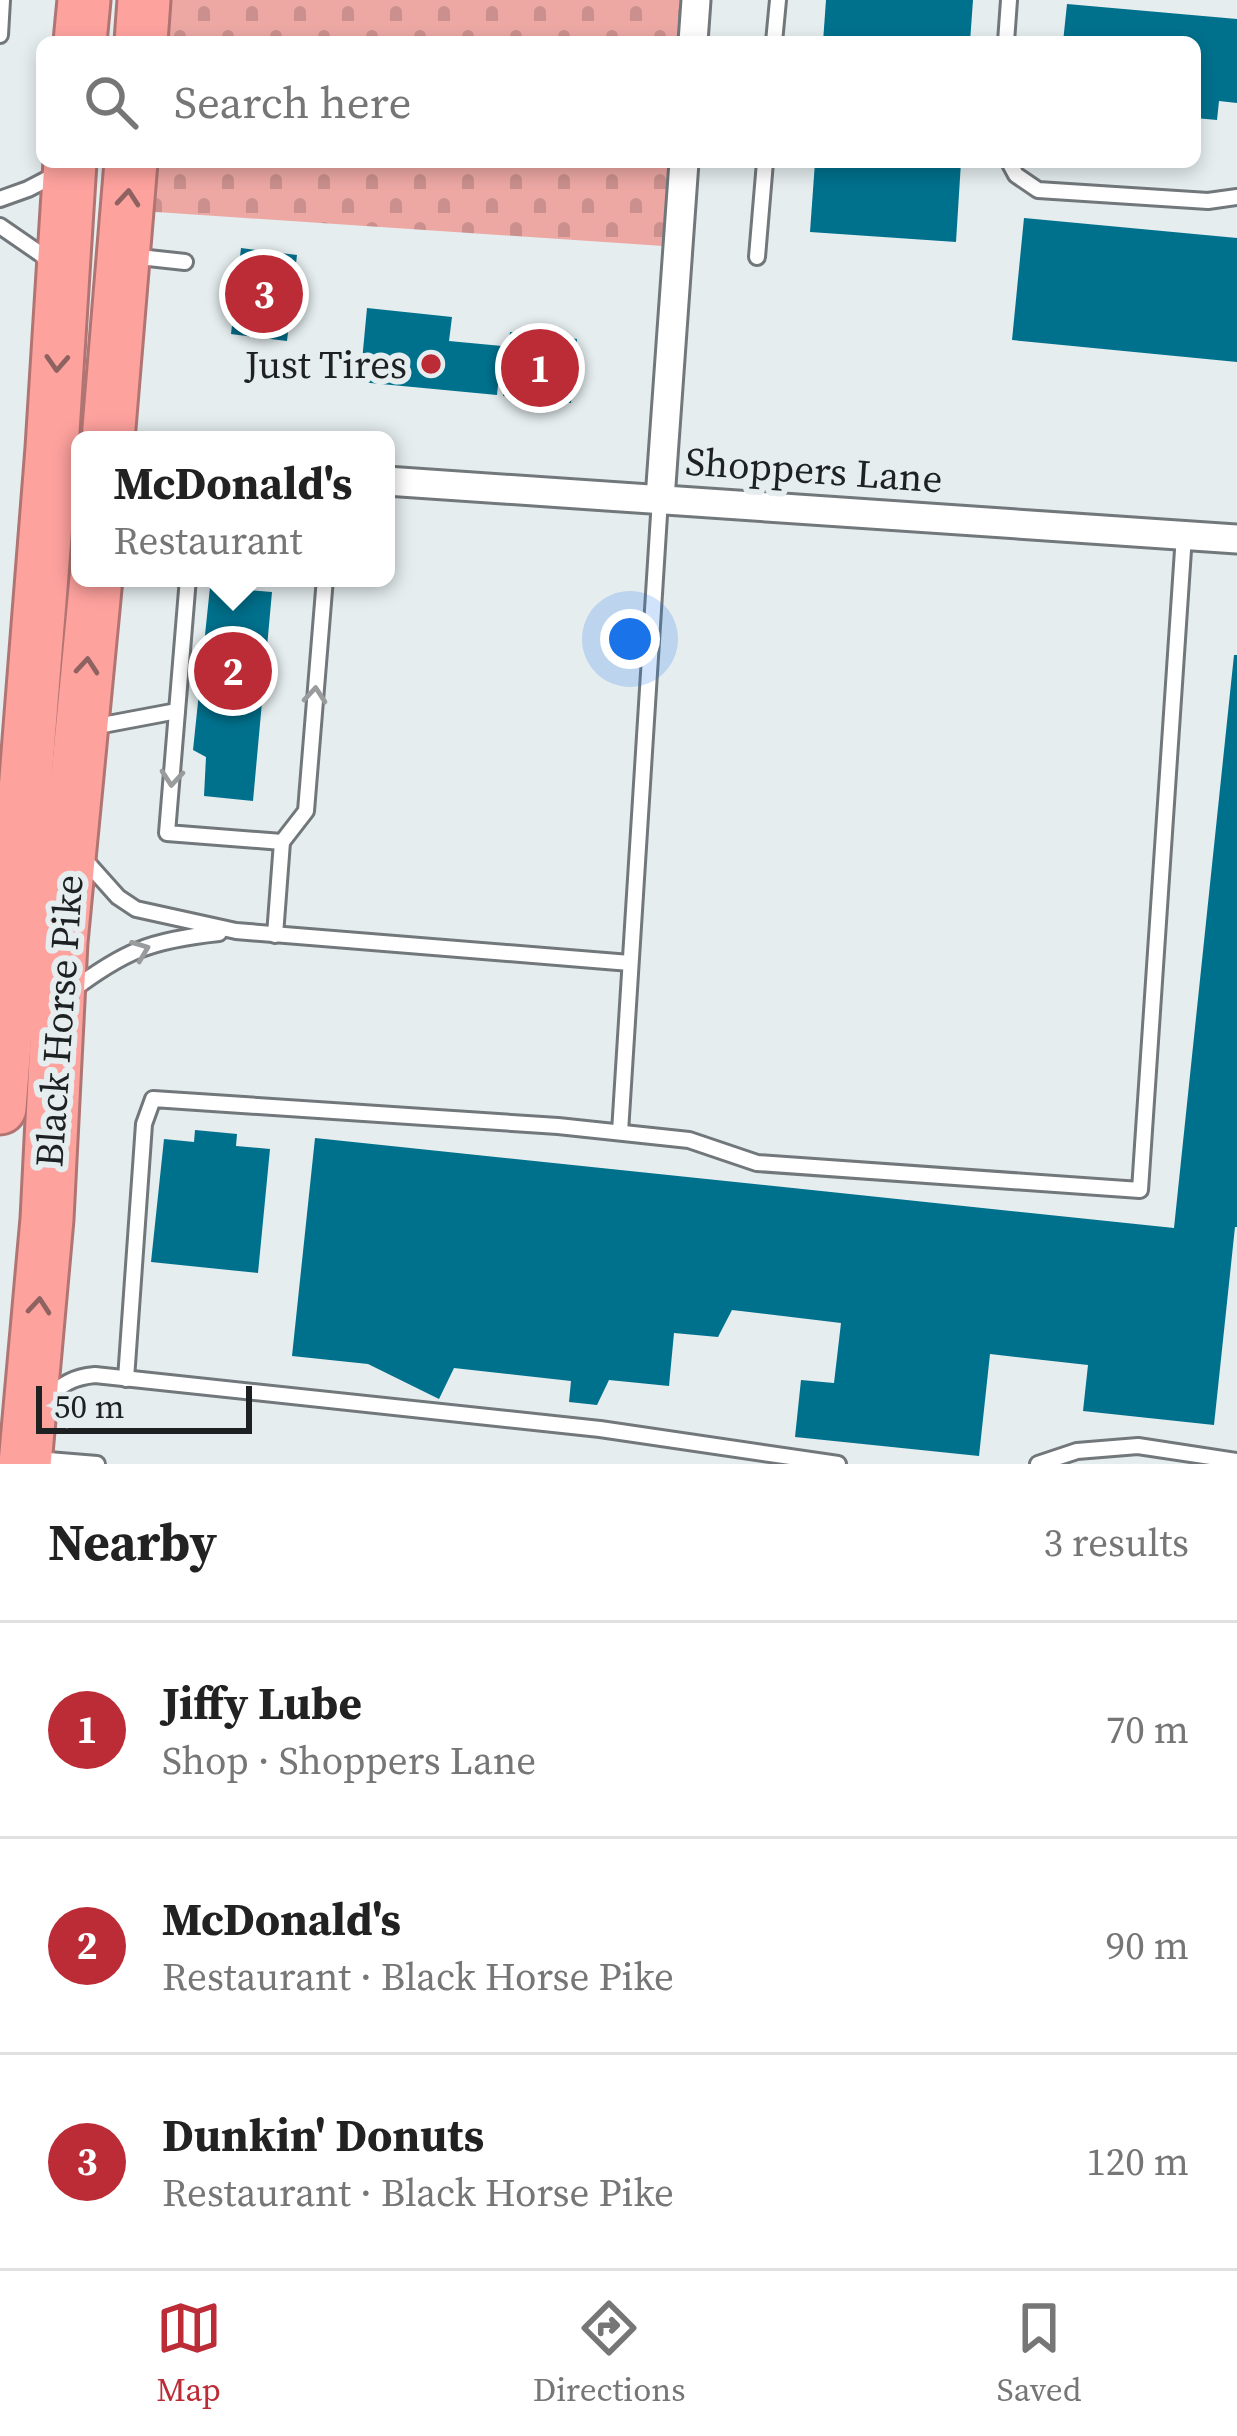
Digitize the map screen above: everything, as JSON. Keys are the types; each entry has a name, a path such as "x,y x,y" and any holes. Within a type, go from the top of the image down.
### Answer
{"highway":[{"path":"81,36 84,0"},
{"path":"141,36 144,0"},
{"name":"Black Horse Pike","path":"0,1108 14,831 70,168"},
{"path":"109,431 131,168"},
{"name":"Black Horse Pike","path":"26,1448 47,1219 70,844 95,587"}],"street":[{"path":"693,36 695,0"},
{"path":"661,499 684,168"},
{"name":"Shoppers Lane","path":"395,482 1237,539"}],"lane":[{"path":"0,35 2,0"},
{"path":"775,36 778,0"},
{"path":"1006,36 1009,0"},
{"path":"0,199 65,168"},
{"path":"758,257 765,168"},
{"path":"1012,168 1038,190 1208,201 1237,196"},
{"path":"0,226 42,255 62,283"},
{"path":"124,256 184,262"},
{"path":"620,1132 661,499"},
{"path":"126,1379 144,1124 153,1099 620,1132 689,1140 757,1163 1140,1190 1184,535"},
{"path":"187,587 167,832 282,842"},
{"path":"275,935 282,842 306,811 324,587"},
{"path":"81,729 177,711"},
{"path":"70,844 136,910 236,931 630,963"},
{"path":"58,1001 108,964 144,946 236,931"},
{"path":"97,1464 26,1448 61,1384 95,1375 600,1429 838,1464"},
{"path":"1038,1464 1077,1451 1138,1446 1237,1461"}],"green space":[{"path":"144,0 696,0 693,36 141,36"},
{"path":"130,168 684,168 678,247 127,210"}],"building":[{"path":"826,0 973,0 970,36 823,36"},
{"path":"1067,4 1237,19 1237,103 1219,101 1217,120 1201,119 1201,36 1064,36"},
{"path":"815,168 961,168 956,242 810,232"},
{"path":"1024,218 1237,238 1237,362 1012,340"},
{"path":"241,248 297,255 287,341 231,334"},
{"name":"Just Tires","path":"367,308 452,317 449,341 502,346 497,395 360,382"},
{"path":"510,332 577,339 571,403 503,396"},
{"path":"210,587 272,592 253,801 204,796 206,757 193,750"},
{"path":"1234,655 1237,1227 1214,1425 1083,1411 1088,1365 990,1354 979,1456 795,1437 801,1380 834,1383 841,1323 732,1310 718,1337 674,1333 669,1386 609,1380 597,1405 569,1402 571,1381 454,1368 439,1399 368,1364 292,1356 315,1138 1174,1228"},
{"path":"195,1130 237,1134 236,1146 270,1149 258,1273 151,1262 164,1139 194,1142"}],"place":[{"name":"Dunkin' Donuts","path":"264,294"},
{"name":"Just Tires","path":"431,364"},
{"name":"Jiffy Lube","path":"540,368"},
{"name":"McDonald's","path":"233,671"}]}
